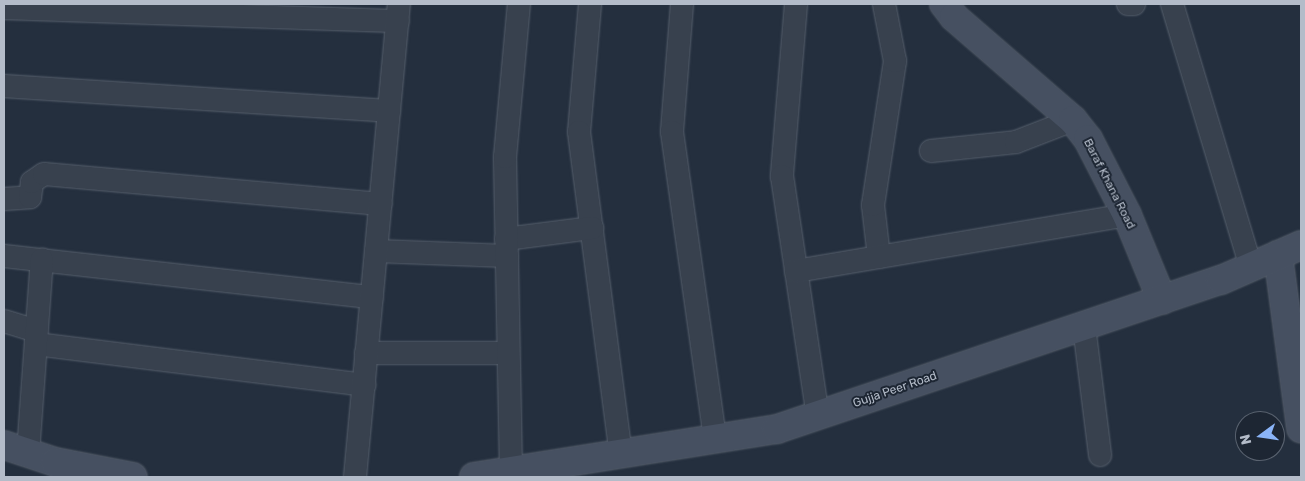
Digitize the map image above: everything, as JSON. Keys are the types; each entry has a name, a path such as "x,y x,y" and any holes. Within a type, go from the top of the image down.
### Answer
{"street":[{"path":"511,471 505,157 518,4"},
{"path":"590,4 579,132 621,454"},
{"path":"682,4 672,132 715,439"},
{"path":"796,4 782,176 818,416"},
{"path":"879,257 873,205 894,61 884,4"},
{"name":"Baraf Khana Road","path":"944,4 954,18 1073,120 1088,139 1127,215 1162,300"},
{"path":"1128,4 1134,4"},
{"path":"1172,4 1251,266"},
{"path":"4,8 399,12 355,477"},
{"path":"4,86 389,111"},
{"path":"931,151 1016,142 1073,120"},
{"path":"4,199 30,197 32,182 44,174 381,204"},
{"path":"796,270 1127,215"},
{"path":"376,251 506,247 592,228"},
{"path":"1290,250 1301,428"},
{"name":"Gujja Peer Road","path":"474,477 777,429 1162,300 1290,250"},
{"path":"4,256 372,297"},
{"path":"42,260 36,337 16,449 56,470 133,477"},
{"path":"4,321 36,337 364,385"},
{"path":"1084,326 1100,455"},
{"path":"366,353 508,353"}]}
